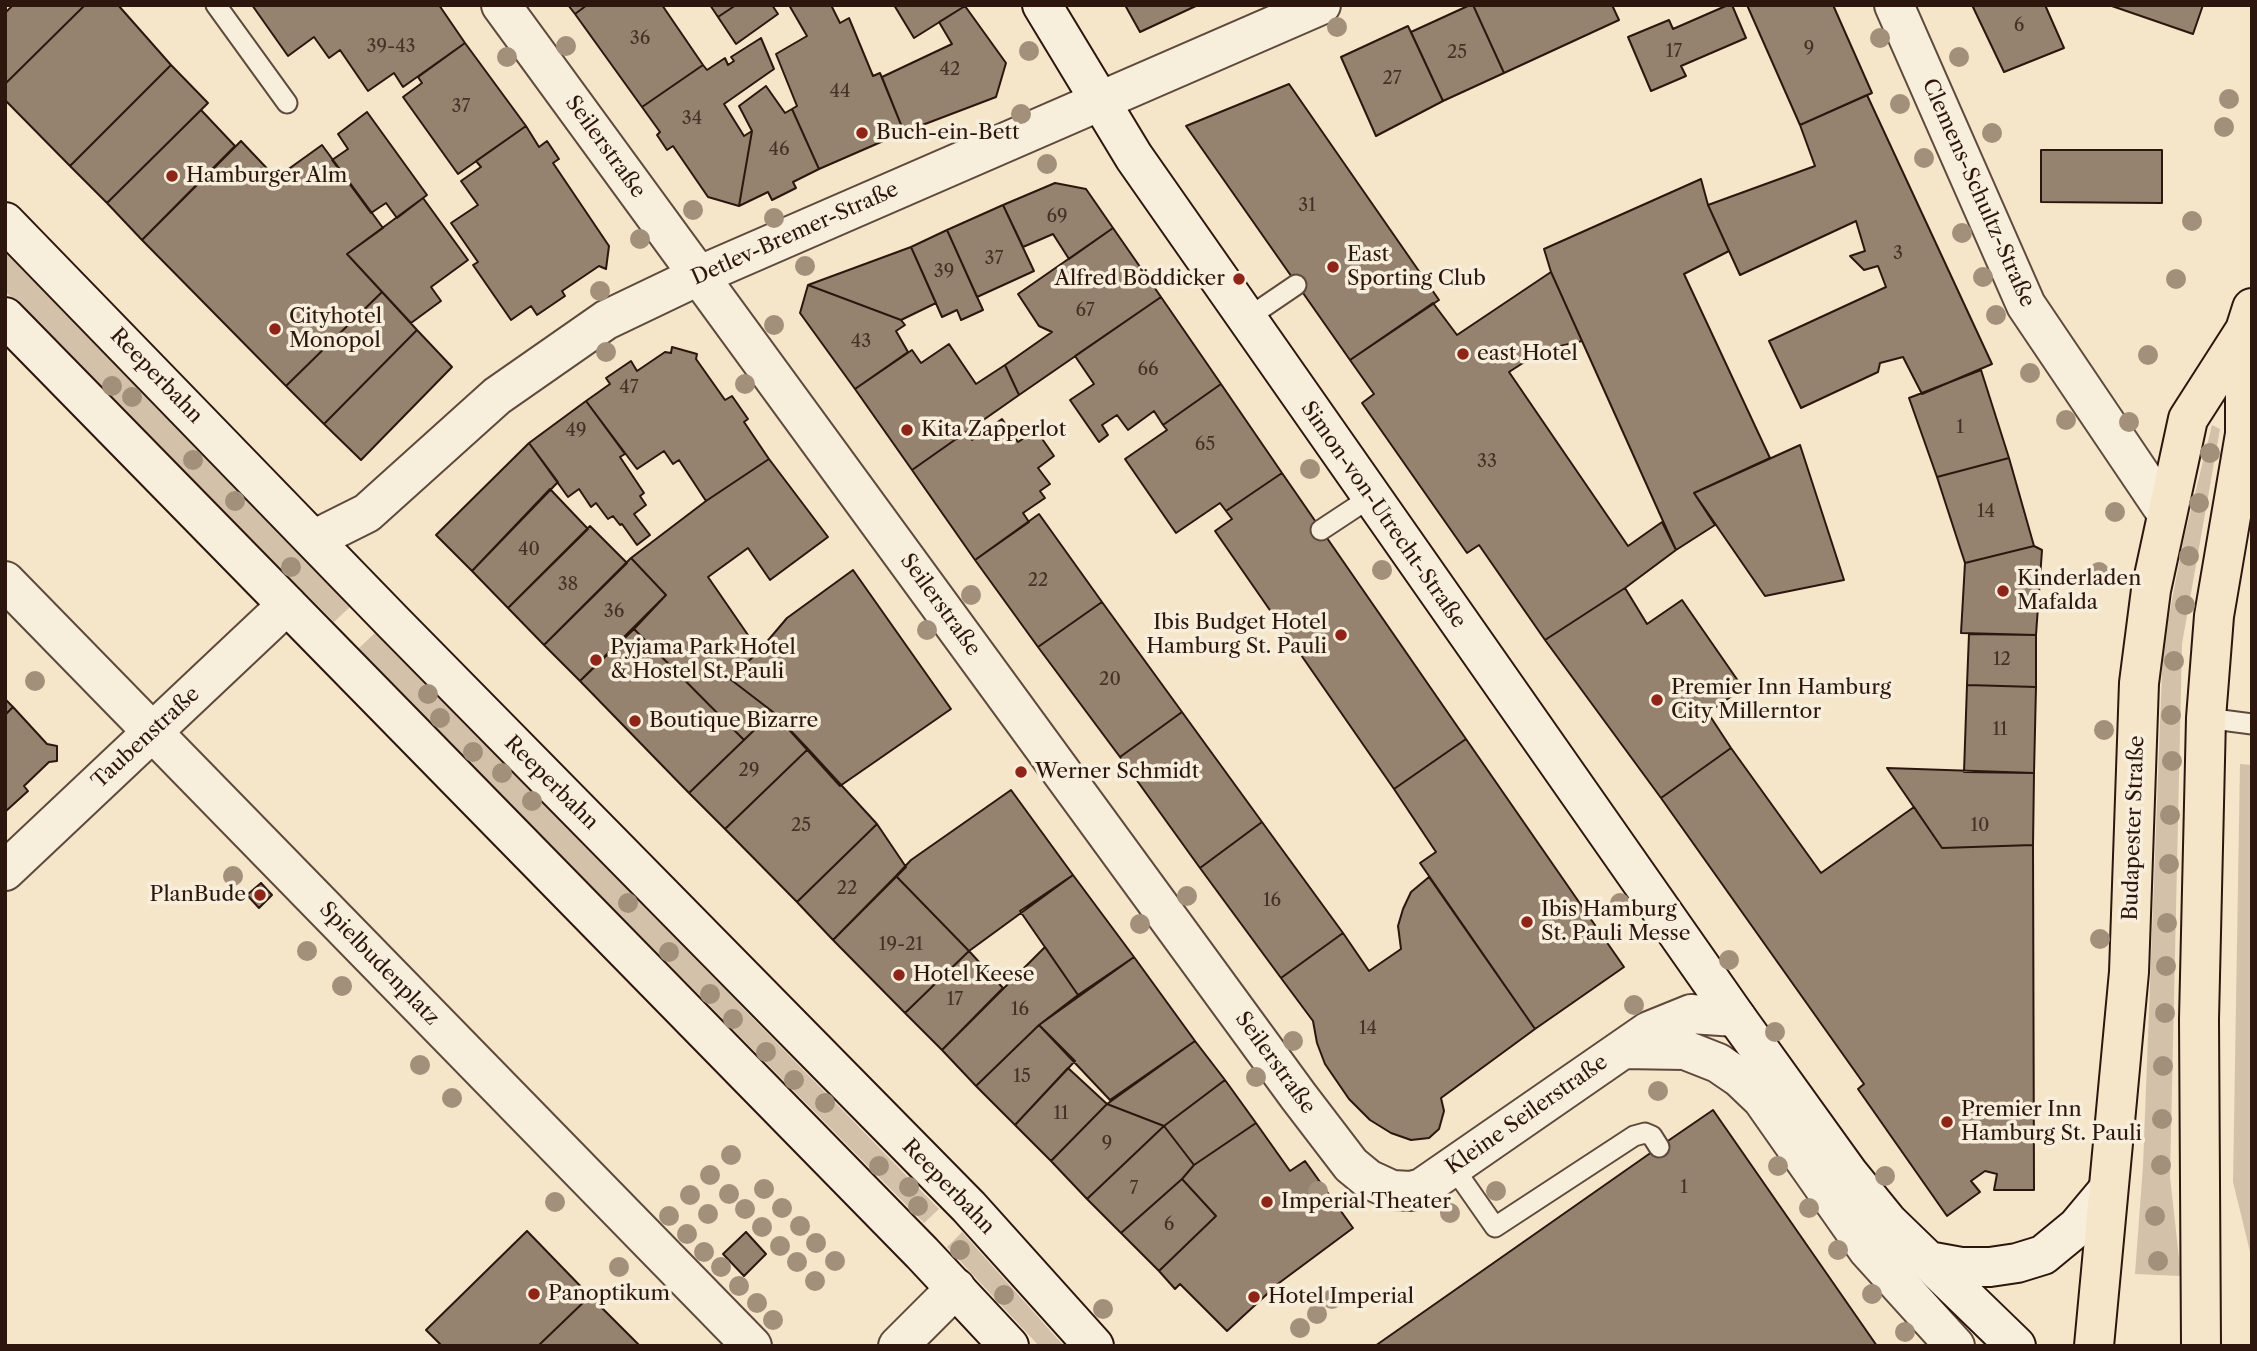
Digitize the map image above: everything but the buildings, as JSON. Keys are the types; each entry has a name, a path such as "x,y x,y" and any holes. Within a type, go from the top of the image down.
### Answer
{"main road":[{"name":"Budapester Straße","path":"2094,1346 2129,972 2139,683 2151,590 2188,419 2248,319"},
{"name":"Budapester Straße","path":"2201,1346 2199,1019 2206,718 2214,616 2245,434 2248,319"}],"street":[{"name":"Seilerstraße","path":"501,5 1336,1146 1351,1165 1368,1179 1392,1190"},
{"name":"Simon-von-Utrecht-Straße","path":"1042,5 1134,157 1736,1017 1849,1174 1888,1222 2016,1346"},
{"name":"Detlev-Bremer-Straße","path":"315,539 367,513 496,396 606,320 698,276 1321,5"},
{"name":"Clemens-Schultz-Straße","path":"1894,5 2026,305 2167,514"},
{"name":"Reeperbahn","path":"5,222 394,623 969,1207 1094,1346"},
{"path":"5,317 956,1288 1009,1346"},
{"name":"Spielbudenplatz","path":"5,581 752,1346"},
{"name":"Taubenstraße","path":"5,871 287,605"},
{"path":"1622,1049 1649,1031 1691,1014 1736,1017"},
{"name":"Kleine Seilerstraße","path":"1392,1190 1411,1191 1422,1188 1622,1049"},
{"path":"1622,1049 1685,1050 1718,1063 1740,1078 1762,1099 1868,1250 1955,1346"},
{"path":"1928,1261 1961,1267 1990,1267 2043,1255 2077,1227 2108,1189"},
{"path":"898,1346 956,1288"}],"lane":[{"path":"216,5 287,103"},
{"path":"1246,319 1296,285"},
{"path":"1321,530 1371,496"},
{"path":"2206,718 2252,724"},
{"path":"1453,1167 1495,1227 1634,1136 1645,1133 1652,1136 1659,1147"}],"shaded area":[{"path":"5,252 351,606 334,622 5,291"},
{"path":"2212,425 2220,429 2182,644 2170,1177 2181,1276 2135,1274 2143,1166 2163,646 2184,538"},
{"path":"376,632 939,1209 924,1223 358,649"},
{"path":"2240,764 2252,765 2252,1260 2233,1182"},
{"path":"962,1232 1064,1346 1039,1346 947,1247"}],"place":[{"name":"Buch-ein-Bett","path":"862,133"},
{"name":"Hamburger Alm","path":"172,176"},
{"name":"East Sporting Club","path":"1333,267"},
{"name":"Alfred Böddicker","path":"1239,279"},
{"name":"Cityhotel Monopol","path":"275,329"},
{"name":"east Hotel","path":"1463,354"},
{"name":"Kita Zapperlot","path":"907,430"},
{"name":"Kinderladen Mafalda","path":"2003,591"},
{"name":"Ibis Budget Hotel Hamburg St. Pauli","path":"1341,635"},
{"name":"Pyjama Park Hotel & Hostel St. Pauli","path":"596,660"},
{"name":"Premier Inn Hamburg City Millerntor","path":"1657,700"},
{"name":"Boutique Bizarre","path":"635,721"},
{"name":"Werner Schmidt","path":"1021,772"},
{"name":"PlanBude","path":"260,895"},
{"name":"Ibis Hamburg St. Pauli Messe","path":"1527,922"},
{"name":"Hotel Keese","path":"899,975"},
{"name":"Premier Inn Hamburg St. Pauli","path":"1947,1122"},
{"name":"Imperial Theater","path":"1267,1202"},
{"name":"Panoptikum","path":"534,1294"},
{"name":"Hotel Imperial","path":"1254,1297"}]}
